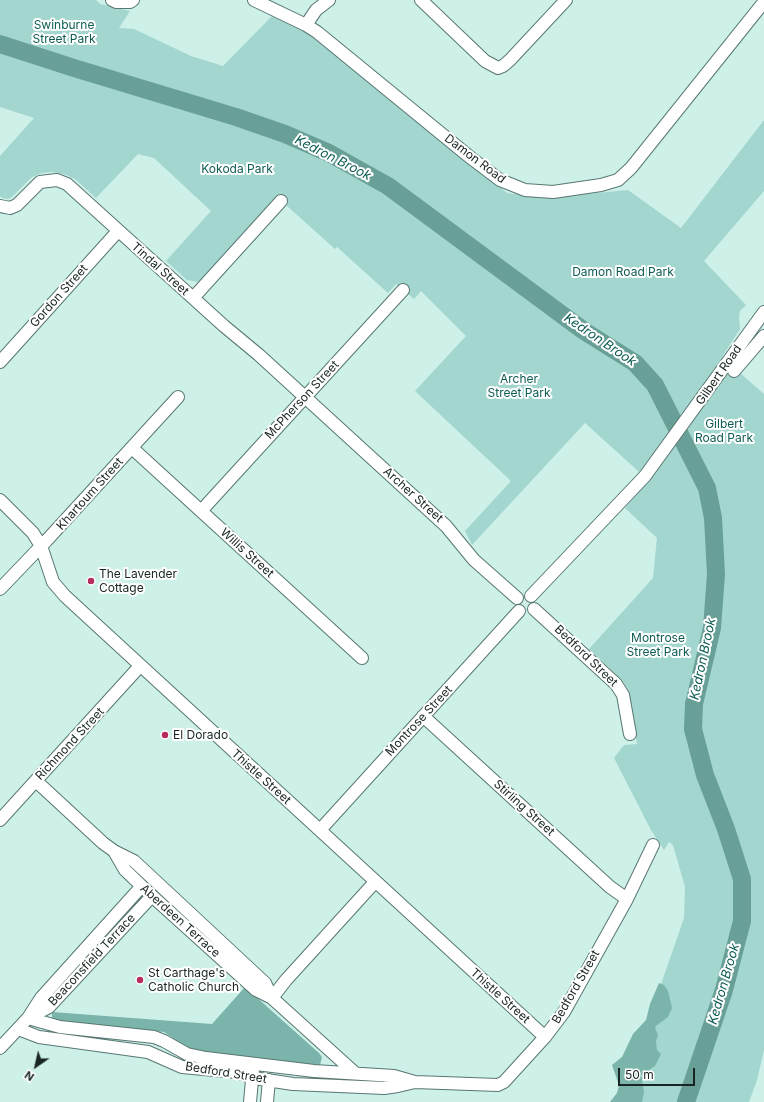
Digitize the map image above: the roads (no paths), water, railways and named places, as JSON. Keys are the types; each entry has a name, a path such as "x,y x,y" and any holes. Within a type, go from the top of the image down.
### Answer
{"street":[{"path":"114,1 130,2 133,0"},
{"name":"Damon Road","path":"254,0 306,25 317,32 500,180 525,190 553,192 601,185 618,180 631,168 764,2"},
{"path":"306,25 316,10 329,0"},
{"path":"421,0 485,61 500,68 510,60 566,0"},
{"name":"Tindal Street","path":"5,207 17,204 37,184 45,181 58,180 71,187 193,298 305,396"},
{"path":"193,298 281,200"},
{"name":"Gordon Street","path":"0,362 118,231"},
{"name":"McPherson Street","path":"201,511 403,290"},
{"name":"Gilbert Road","path":"531,596 645,476 764,312"},
{"path":"734,371 764,336"},
{"name":"Archer Street","path":"305,396 446,526 474,560 517,598"},
{"name":"Khartoum Street","path":"0,589 178,397"},
{"name":"Willis Street","path":"132,448 362,658"},
{"name":"Thistle Street","path":"0,500 28,526 40,546 50,576 56,587 375,882 546,1037"},
{"path":"522,594 531,596 535,600 534,609 527,614 519,611 516,606 517,598 522,594"},
{"name":"Bedford Street","path":"534,609 616,684 623,695 630,734"},
{"name":"Montrose Street","path":"320,830 519,611"},
{"name":"Richmond Street","path":"0,820 140,666"},
{"name":"Stirling Street","path":"423,716 610,887 627,899"},
{"name":"Aberdeen Terrace","path":"36,780 114,851 134,861 265,983 272,998"},
{"name":"Bedford Street","path":"18,1029 39,1037 148,1052 182,1066 236,1072 253,1070 355,1073 394,1076 415,1082 498,1086 504,1082 546,1037 564,1012 627,899 653,845"},
{"name":"Aberdeen Terrace","path":"114,851 125,870 141,886 256,990 272,998 355,1073"},
{"path":"272,998 286,980 375,882"},
{"name":"Beaconsfield Terrace","path":"0,1048 28,1018 41,998 141,886"},
{"name":"Beaconsfield Terrace","path":"28,1018 49,1007 152,896"},
{"name":"Bedford Street","path":"28,1018 60,1027 154,1037 194,1056 253,1070 269,1080 294,1084 375,1087 398,1086 415,1082"},
{"path":"250,1102 253,1070"},
{"path":"267,1102 269,1080"}],"waterway":[{"name":"Kedron Brook","path":"0,44 236,117 285,134 329,153 388,186 584,331 635,363 655,385 707,488 713,518 716,574 712,628 694,704 693,729 705,775 726,829 742,879 742,921 724,990 686,1102"}],"place":[{"name":"The Lavender Cottage","path":"91,581"},
{"name":"El Dorado","path":"165,735"},
{"name":"St Carthage's Catholic Church","path":"140,980"}],"park label":[{"name":"Swinburne Street Park","path":"64,32"},
{"name":"Kokoda Park","path":"237,169"},
{"name":"Damon Road Park","path":"623,272"},
{"name":"Archer Street Park","path":"519,386"},
{"name":"Gilbert Road Park","path":"724,431"},
{"name":"Montrose Street Park","path":"658,645"}]}
